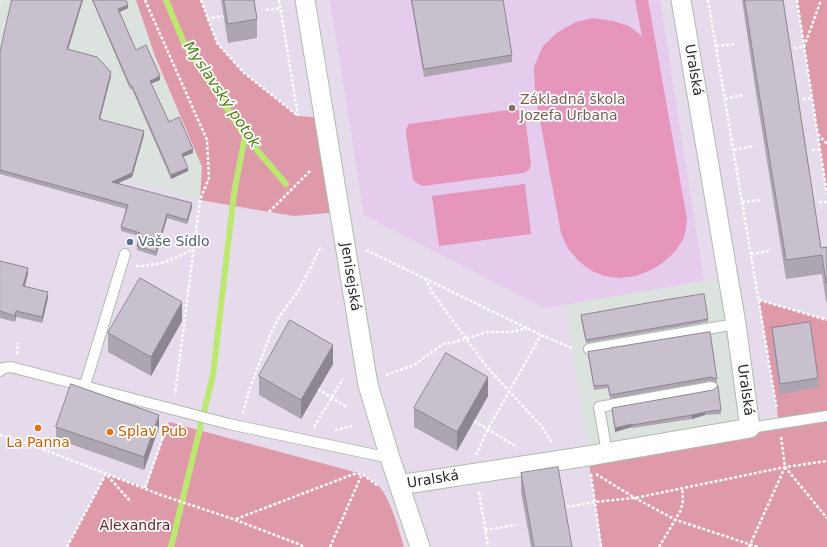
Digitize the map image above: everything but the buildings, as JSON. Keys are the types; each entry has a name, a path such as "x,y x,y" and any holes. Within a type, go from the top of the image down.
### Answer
{"street":[{"name":"Jenisejská","path":"305,0 368,385 390,458 420,547"},
{"name":"Uralská","path":"399,485 607,453 750,428 736,324 681,0"}],"lane":[{"path":"85,385 125,254"},
{"path":"589,349 736,324"},
{"path":"0,371 3,368 11,367 177,407 229,424 390,458"},
{"path":"607,453 600,408 712,387"},
{"path":"750,428 827,416"}],"path":[{"path":"145,0 207,140 209,178 200,200 177,407 146,488"},
{"path":"201,0 217,44 243,72 298,116 279,0"},
{"path":"708,0 759,300 785,467 827,518"},
{"path":"797,0 827,194"},
{"path":"804,47 822,0"},
{"path":"266,10 280,8"},
{"path":"208,19 224,16"},
{"path":"716,46 734,44"},
{"path":"794,48 804,47"},
{"path":"725,99 743,95"},
{"path":"803,99 812,98"},
{"path":"818,134 827,144"},
{"path":"734,150 754,146"},
{"path":"812,150 820,150"},
{"path":"269,212 310,171"},
{"path":"742,202 761,200"},
{"path":"819,202 827,202"},
{"path":"344,238 359,247 541,335 576,349 589,349"},
{"path":"242,416 250,388 271,333 279,317 298,291 321,246"},
{"path":"121,266 152,266 177,258 194,249"},
{"path":"751,254 769,251"},
{"path":"424,278 432,292 487,368 542,427 556,448"},
{"path":"759,300 827,320"},
{"path":"386,375 414,365 443,344 466,339 487,332 512,332 528,328"},
{"path":"488,547 473,460 488,429 541,335"},
{"path":"385,368 388,382"},
{"path":"311,432 343,379"},
{"path":"318,389 348,408"},
{"path":"474,421 488,429"},
{"path":"0,435 32,445 198,508 235,519 306,547"},
{"path":"562,508 594,502 635,498 785,467 827,460"},
{"path":"749,546 785,467"},
{"path":"601,547 590,470 635,498 676,520 749,546 758,547"},
{"path":"106,474 131,502"},
{"path":"67,547 106,474"},
{"path":"235,519 354,474 362,474 330,547"},
{"path":"658,547 681,510 683,500 682,488"},
{"path":"485,530 516,525"}],"shaded area":[{"path":"0,0 136,0 155,57 202,167 200,200 0,147"},
{"name":"Základná škola Jozefa Urbana","path":"330,0 660,0 704,281 544,308 364,215"},
{"path":"635,0 648,0 687,219 683,239 668,258 647,272 623,278 595,273 587,268 568,248 561,233 535,94 534,67 543,46 558,32 576,22 593,18 613,21 629,26 642,36"},
{"path":"515,109 523,112 525,116 531,164 527,171 523,173 423,186 413,180 406,134 406,129 409,124"},
{"path":"525,184 531,234 439,246 432,196"},
{"path":"728,278 750,428 588,456 566,304"}],"green space":[{"path":"136,0 201,0 217,43 243,72 298,116 324,118 340,212 294,216 200,200 202,167 155,56"},
{"path":"797,0 827,0 827,194"},
{"path":"759,300 827,320 827,547 602,547 588,456 779,424"},
{"name":"Alexandra","path":"169,422 362,474 378,485 386,496 404,547 67,547 106,474 146,488"}],"waterway":[{"name":"Myslavský potok","path":"166,0 184,43 245,136 286,184"},
{"path":"171,547 213,375 234,193 245,136"}],"place":[{"name":"Základná škola Jozefa Urbana","path":"512,108"},
{"name":"Vaše Sídlo","path":"130,242"},
{"name":"La Panna","path":"38,428"},
{"name":"Splav Pub","path":"110,432"}]}
